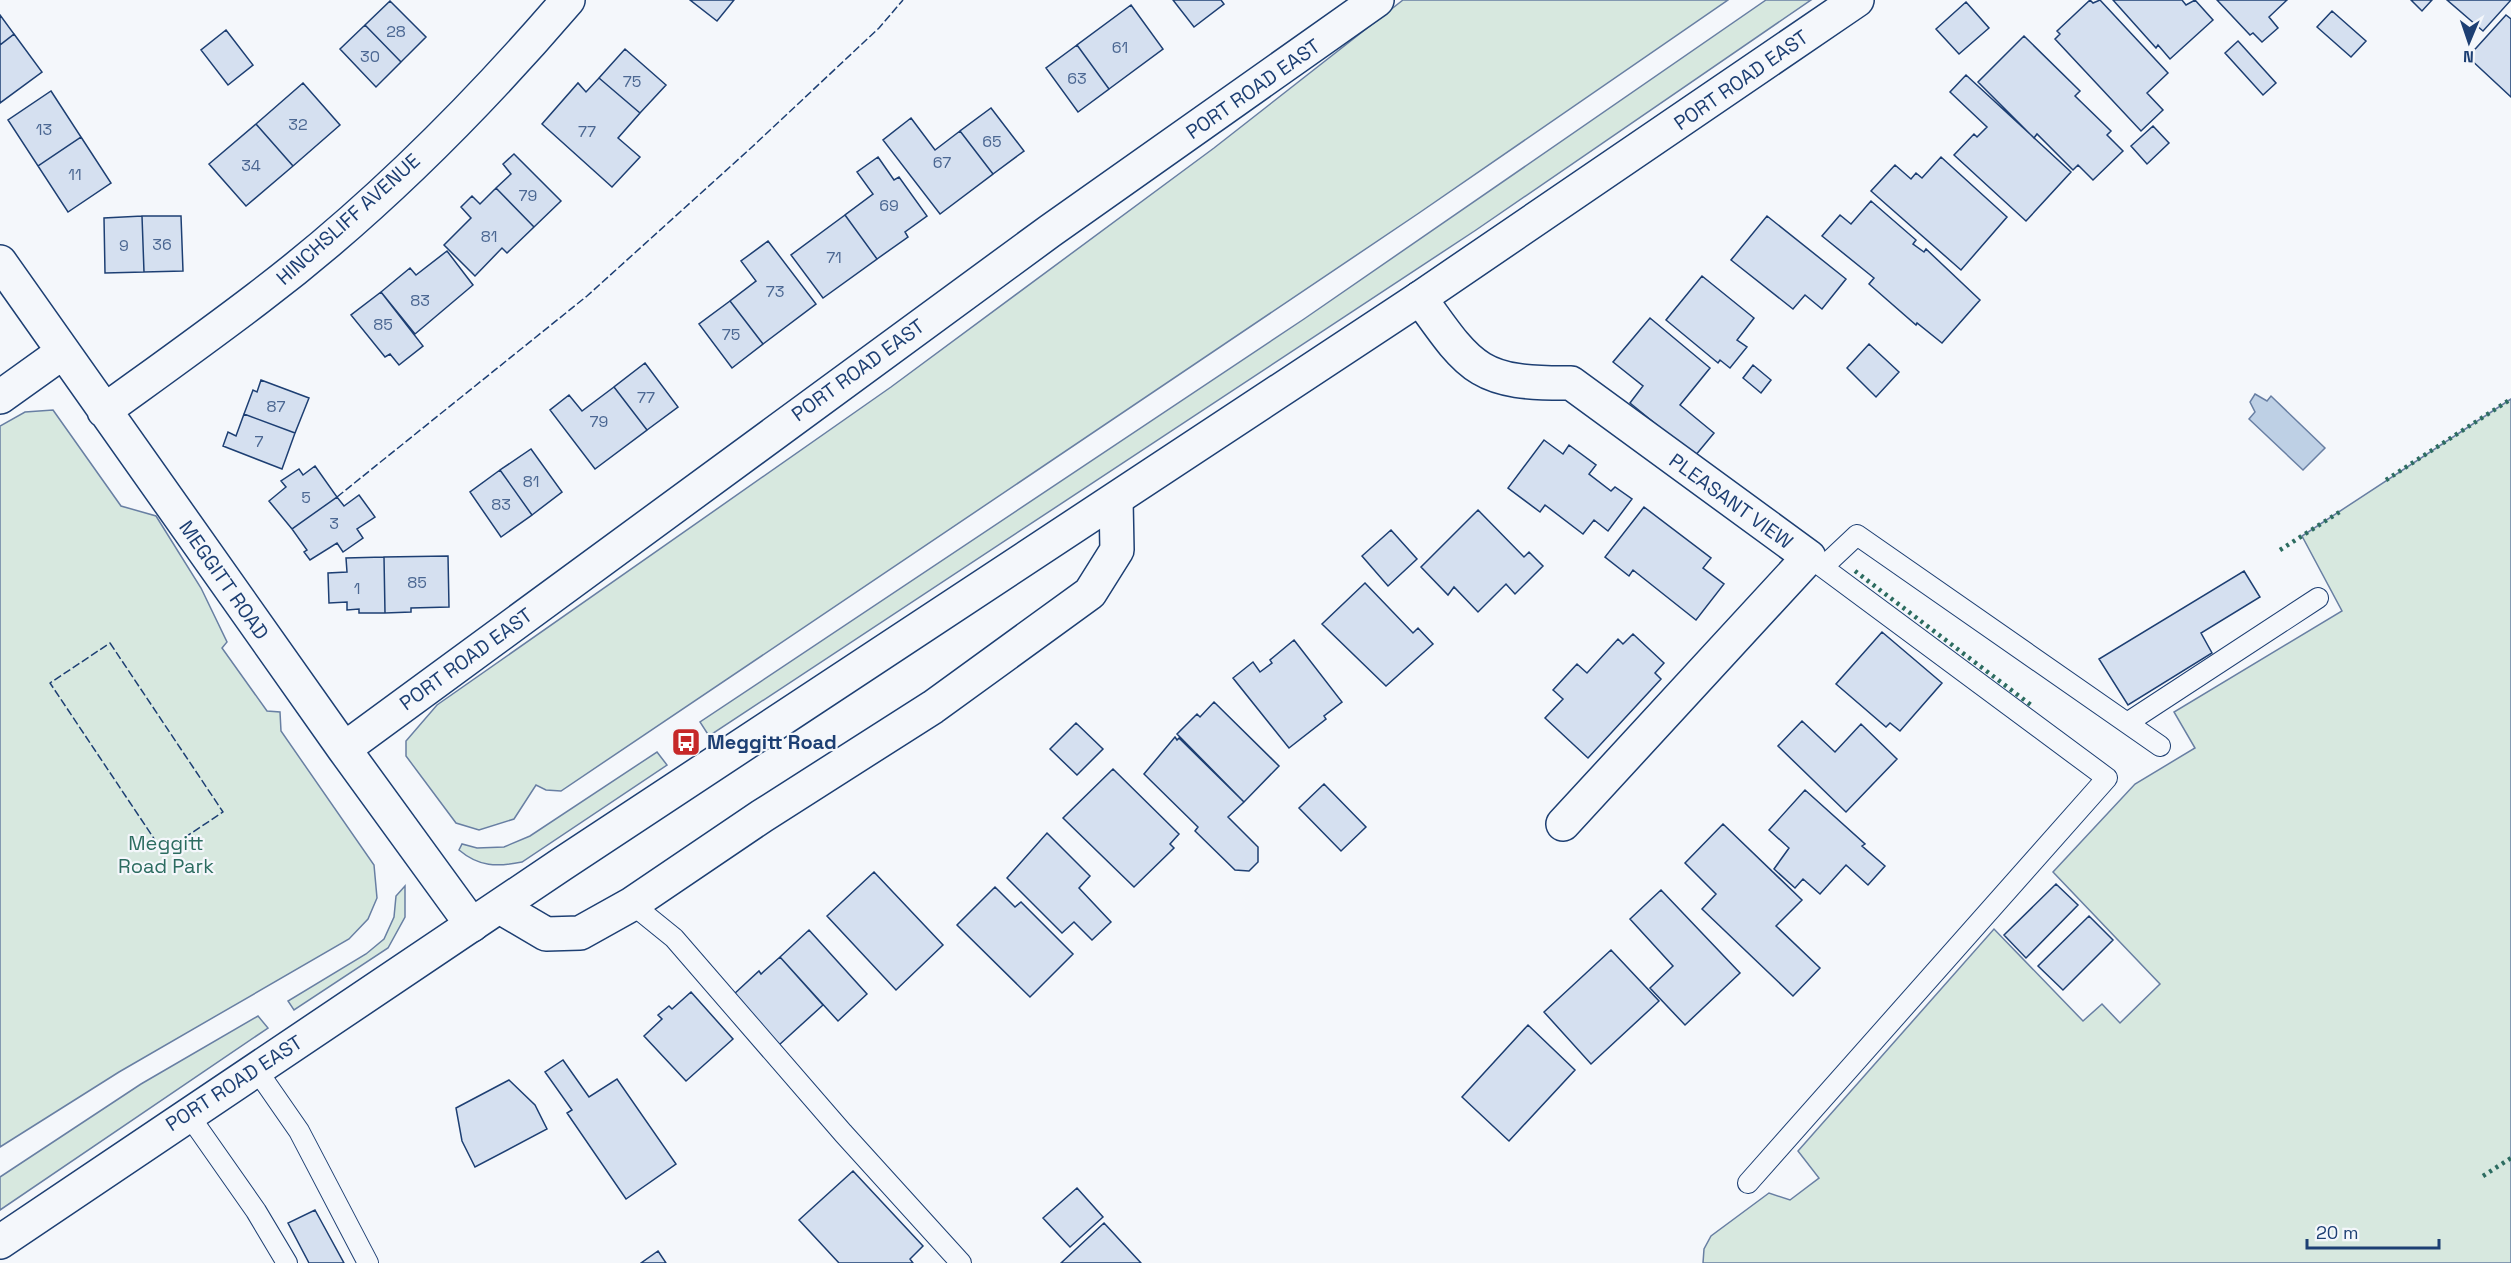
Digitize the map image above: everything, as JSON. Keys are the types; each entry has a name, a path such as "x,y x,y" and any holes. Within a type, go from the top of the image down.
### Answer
{"street":[{"name":"HINCHSLIFF AVENUE","path":"104,411 259,298 345,226 504,75 568,0"},
{"name":"PORT ROAD EAST","path":"344,749 1030,245 1377,0"},
{"name":"PORT ROAD EAST","path":"0,1242 472,925 1420,298 1857,0"},
{"name":"MEGGITT ROAD","path":"0,262 344,749 472,925"},
{"name":"PLEASANT VIEW","path":"1420,298 1457,351 1486,374 1525,384 1571,383 1816,562 1563,824"},
{"path":"0,397 63,352"},
{"path":"500,907 546,934 580,933 632,904 762,816 933,706 1090,593 1118,550 1116,500"}],"lane":[{"path":"1748,1183 2107,778 1816,562 1857,535 2160,746"},
{"path":"2127,723 2318,598"},
{"path":"632,904 674,938 843,1134 961,1263"},
{"path":"256,1069 299,1131 368,1263"},
{"path":"188,1114 256,1211 287,1263"}],"green space":[{"path":"1403,0 1728,0 1419,213 561,791 546,790 536,785 514,819 479,830 456,823 406,756 406,741 437,705 891,387 1214,148"},
{"path":"1766,0 1811,0 1476,230 709,736 700,722 1304,319"},
{"path":"2511,399 2511,1263 1703,1263 1704,1249 1711,1236 1769,1193 1790,1200 1819,1178 1798,1151 1994,929 2083,1021 2102,1004 2120,1023 2160,984 2053,872 2135,784 2195,748 2174,712 2342,611 2302,536"},
{"name":"Meggitt Road Park","path":"53,410 121,506 156,516 201,588 227,642 222,648 267,711 280,712 281,731 374,865 377,898 368,919 349,939 119,1072 0,1147 0,426 25,412"},
{"path":"657,752 667,765 522,862 504,865 481,863 459,850 462,844 477,848 504,847 530,836"},
{"path":"405,886 405,917 388,948 294,1010 288,1001 366,954 384,939 394,917 396,896"},
{"path":"258,1016 268,1028 0,1210 0,1177 141,1084"}],"water":[{"path":"2255,394 2267,401 2271,396 2325,448 2303,470 2249,419 2255,412 2250,402"}],"building":[{"path":"690,0 734,0 717,21"},
{"path":"1173,0 1221,0 1224,4 1194,27"},
{"path":"2090,0 2093,3 2100,0 2168,73 2147,93 2163,110 2141,131 2055,39 2060,34 2057,31"},
{"path":"2113,0 2182,0 2186,5 2195,0 2213,20 2170,59 2158,45 2156,48"},
{"path":"2217,0 2287,0 2269,17 2278,28 2262,42 2253,33 2250,35"},
{"path":"2411,0 2432,0 2422,11"},
{"path":"2447,0 2511,0 2483,31"},
{"path":"390,1 426,37 401,62 365,25"},
{"path":"1966,2 1989,28 1959,54 1936,29"},
{"path":"1131,5 1163,49 1109,89 1077,45"},
{"path":"2332,11 2366,41 2351,57 2317,27"},
{"path":"0,15 14,34 0,45"},
{"path":"2506,15 2511,19 2511,97 2468,57"},
{"path":"365,25 401,62 376,87 340,49"},
{"path":"226,30 253,65 228,85 201,50"},
{"path":"14,34 42,72 0,103 0,45"},
{"path":"2024,36 2080,91 2075,96 2111,131 2107,135 2123,151 2093,180 2078,165 2073,170 2037,134 2034,138 1978,82"},
{"path":"2238,41 2276,83 2263,95 2225,53"},
{"path":"1077,45 1109,89 1078,112 1046,68"},
{"path":"625,49 666,85 640,113 599,78"},
{"path":"1966,75 2071,172 2026,221 1954,155 1974,134 1977,137 1987,127 1950,92"},
{"path":"599,78 640,113 618,138 640,157 612,187 542,124 578,83 586,92"},
{"path":"303,83 340,125 293,166 256,124"},
{"path":"51,91 81,137 38,166 8,120"},
{"path":"991,108 1024,151 993,174 960,131"},
{"path":"911,118 935,150 960,131 993,174 940,214 883,140"},
{"path":"256,124 293,166 246,206 209,164"},
{"path":"2153,126 2169,143 2147,164 2131,146"},
{"path":"81,137 111,183 68,212 38,166"},
{"path":"514,154 561,201 534,227 496,188 511,174 503,164"},
{"path":"878,157 894,180 899,177 927,216 905,232 908,237 877,259 845,215 873,194 857,172"},
{"path":"1941,157 2007,217 1961,270 1871,191 1895,165 1911,179 1916,173 1922,178"},
{"path":"496,188 534,227 507,253 502,248 475,276 444,245 471,218 461,207 472,196 480,204"},
{"path":"1871,201 1916,240 1913,244 1924,252 1926,249 1980,300 1942,343 1917,323 1916,325 1869,284 1874,278 1822,236 1840,215 1851,224"},
{"path":"845,215 877,259 823,298 791,255"},
{"path":"142,216 144,272 105,273 104,218"},
{"path":"142,216 181,216 183,271 144,272"},
{"path":"1767,216 1846,279 1822,309 1805,295 1793,309 1731,260"},
{"path":"768,241 816,304 763,344 730,301 756,281 741,261"},
{"path":"447,251 473,285 415,334 381,292 410,268 416,275"},
{"path":"1702,276 1754,318 1737,340 1747,347 1730,368 1720,360 1718,363 1666,320"},
{"path":"381,292 423,346 399,365 390,354 385,357 351,315"},
{"path":"730,301 763,344 732,368 699,324"},
{"path":"1650,318 1710,368 1680,405 1714,433 1695,456 1630,403 1643,386 1613,362"},
{"path":"1869,344 1899,372 1876,397 1847,368"},
{"path":"645,363 678,407 647,430 614,387"},
{"path":"1753,365 1771,380 1761,393 1743,378"},
{"path":"261,380 309,398 295,433 244,414 253,390 257,392"},
{"path":"614,387 647,430 595,469 550,410 569,395 582,411"},
{"path":"244,414 295,433 282,469 223,446 228,432 236,436"},
{"path":"1544,440 1563,454 1569,445 1596,465 1589,474 1611,491 1615,487 1632,499 1608,531 1594,520 1583,534 1545,505 1540,512 1508,488"},
{"path":"531,449 562,492 532,515 500,470"},
{"path":"315,466 337,497 292,529 269,501 286,487 281,481 299,469 303,475"},
{"path":"500,470 532,515 501,537 470,492"},
{"path":"359,495 375,517 357,529 363,538 343,552 337,543 310,560 304,552 307,550 292,529 337,497 344,506"},
{"path":"1644,507 1711,558 1703,568 1724,584 1696,620 1633,570 1629,576 1605,557"},
{"path":"1478,510 1524,557 1529,552 1543,566 1515,594 1506,584 1478,612 1454,587 1448,595 1421,567"},
{"path":"1391,530 1417,559 1388,586 1362,556"},
{"path":"448,556 449,607 411,608 411,612 385,613 384,557"},
{"path":"384,557 385,613 359,613 359,609 347,610 347,602 329,603 328,573 347,572 346,558"},
{"path":"2244,571 2260,597 2201,633 2212,653 2128,705 2099,659"},
{"path":"1365,583 1413,633 1418,628 1433,644 1386,686 1322,624"},
{"path":"1882,632 1942,683 1900,731 1890,723 1886,727 1836,684"},
{"path":"1633,634 1664,663 1655,673 1661,679 1588,758 1545,718 1563,699 1553,690 1577,664 1587,673 1618,639 1623,644"},
{"path":"1294,640 1342,702 1324,716 1326,719 1289,748 1233,678 1253,662 1260,672 1272,663 1270,660"},
{"path":"1214,702 1279,766 1244,802 1177,734 1197,714 1200,717"},
{"path":"1802,721 1835,752 1861,724 1897,759 1846,812 1778,746"},
{"path":"1076,723 1103,749 1077,775 1050,749"},
{"path":"1175,737 1177,740 1179,738 1244,802 1228,817 1258,847 1258,862 1249,871 1235,870 1195,831 1198,827 1144,774"},
{"path":"1113,769 1179,834 1170,844 1174,848 1134,887 1063,818"},
{"path":"1324,784 1366,827 1341,851 1299,808"},
{"path":"1805,790 1865,844 1862,846 1885,866 1868,885 1846,865 1820,894 1803,879 1795,888 1774,869 1789,848 1769,830"},
{"path":"1723,824 1802,900 1776,926 1820,968 1793,996 1702,909 1716,894 1685,863"},
{"path":"1047,833 1090,876 1079,888 1111,922 1092,940 1074,922 1062,933 1007,878"},
{"path":"874,872 943,945 896,990 827,916"},
{"path":"2056,884 2078,905 2026,958 2004,935"},
{"path":"995,887 1015,907 1021,902 1073,954 1030,997 957,925"},
{"path":"1661,890 1740,973 1685,1025 1650,988 1673,966 1630,919"},
{"path":"2089,916 2113,940 2063,990 2038,966"},
{"path":"809,930 867,994 838,1021 780,957"},
{"path":"1611,950 1659,1001 1591,1064 1544,1012"},
{"path":"780,957 823,1005 779,1045 733,995 759,971 761,974"},
{"path":"691,992 733,1039 686,1081 644,1036 662,1019 658,1015 669,1006 672,1009"},
{"path":"1528,1025 1575,1070 1509,1141 1462,1097"},
{"path":"563,1060 589,1097 617,1079 676,1164 626,1199 567,1113 572,1110 545,1072"},
{"path":"509,1080 535,1105 547,1129 475,1167 462,1141 456,1108"},
{"path":"853,1171 923,1246 910,1259 913,1263 839,1263 799,1220"},
{"path":"1077,1188 1103,1217 1070,1247 1043,1218"},
{"path":"315,1210 344,1263 309,1263 288,1223"},
{"path":"1104,1223 1141,1263 1061,1263"},
{"path":"658,1251 666,1263 641,1263"}],"hedge":[{"path":"2386,480 2511,399"},
{"path":"2280,550 2341,511"},
{"path":"1855,571 2031,705"},
{"path":"2483,1176 2511,1158"}],"fence":[{"path":"337,497 587,296 752,147 879,28 903,0"},
{"path":"110,643 223,812 163,852 50,683 110,643"}],"place":[{"name":"Meggitt Road","path":"686,742"}]}
